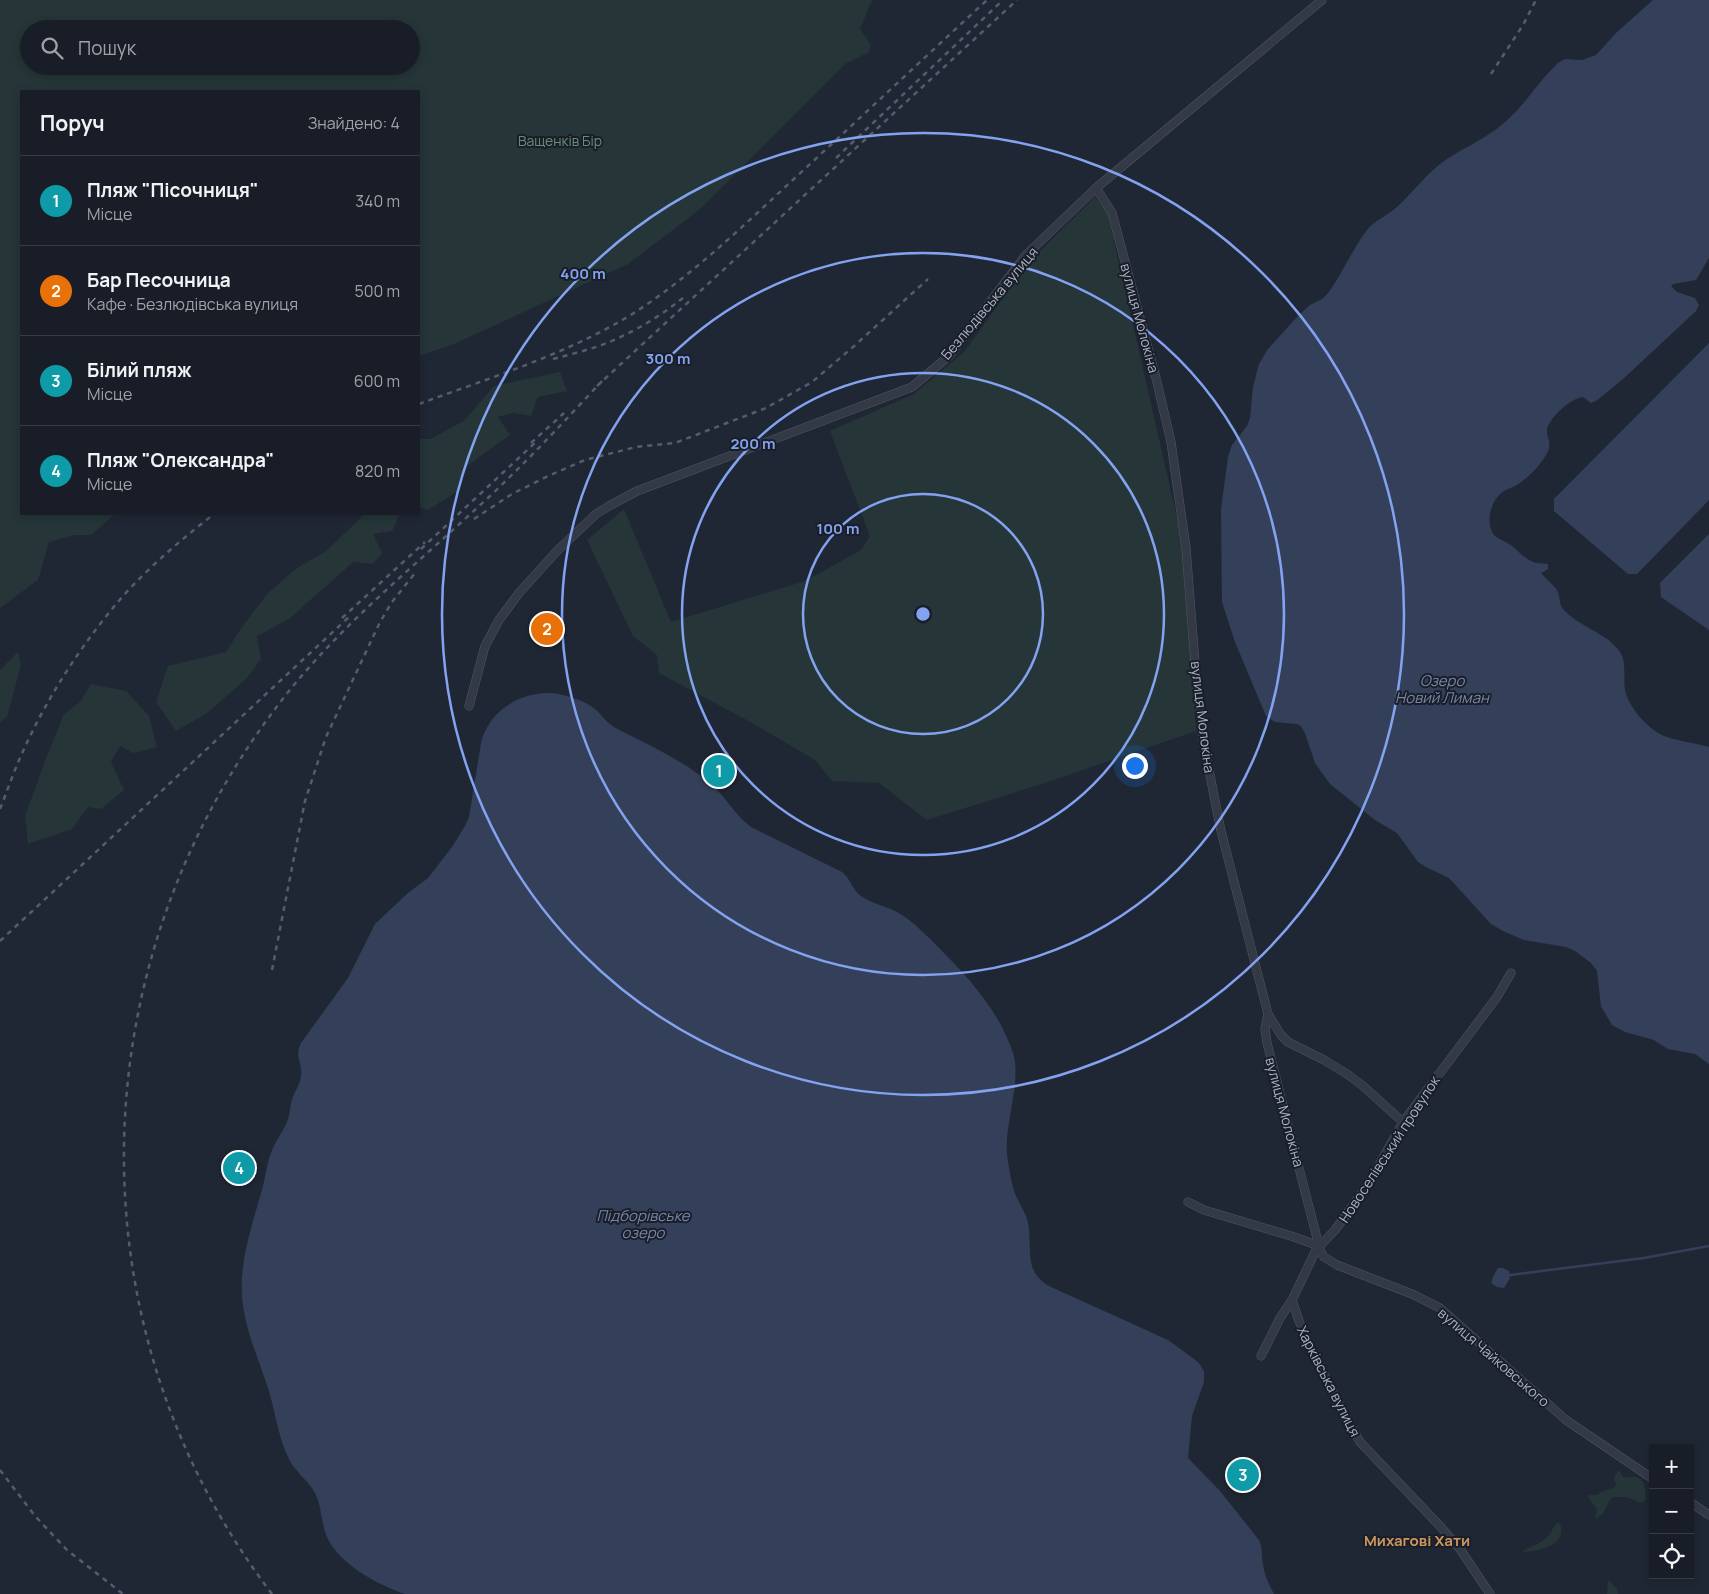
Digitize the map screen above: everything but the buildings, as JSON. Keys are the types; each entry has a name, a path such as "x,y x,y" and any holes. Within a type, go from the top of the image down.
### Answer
{"street":[{"name":"Безлюдівська вулиця","path":"469,706 485,646 499,620 519,593 557,551 596,514 637,492 912,387 949,356 1025,256 1096,188 1322,0"},
{"name":"вулиця Молокіна","path":"1096,188 1112,213 1169,434 1186,548 1203,740 1221,831 1268,1014 1265,1029 1267,1043 1319,1246"},
{"name":"Новоселівський провулок","path":"1261,1356 1319,1246 1338,1226 1369,1183 1403,1122 1497,997 1511,973"},
{"path":"1268,1014 1281,1035 1288,1042 1347,1074 1403,1122"},
{"name":"вулиця Чайковського","path":"1188,1202 1204,1210 1319,1246 1324,1256 1337,1265 1412,1294 1444,1310 1566,1420 1649,1475"},
{"name":"Харківська вулиця","path":"1292,1300 1313,1353 1360,1442 1460,1549 1490,1594"},
{"path":"1694,1505 1709,1515"}],"green space":[{"name":"Ващенків Бір","path":"0,0 872,0 860,29 871,45 869,52 845,64 699,210 628,264 454,344 420,356 420,90 20,90 20,515 114,515 91,535 75,535 49,542 38,580 0,608"},
{"path":"1095,197 1108,215 1182,540 1196,731 1048,782 927,820 879,783 832,781 815,760 752,723 659,673 657,655 633,636 587,540 624,509 671,622 805,581 861,550 870,536 830,431 914,394 964,352 1029,262"},
{"path":"560,372 567,391 538,397 531,416 512,413 498,417 510,435 464,468 458,491 428,510 420,507 420,439 430,439 464,421 494,386"},
{"path":"364,515 400,515 392,531 373,534 382,553 373,564 353,562 289,619 257,636 261,659 246,679 206,714 176,731 156,702 168,666 226,652 268,593 297,568 326,551"},
{"path":"18,652 21,665 7,717 0,722 0,670"},
{"path":"91,684 126,691 149,716 157,747 133,753 120,746 111,762 124,790 101,809 88,807 72,829 28,844 25,816 47,756 64,714 80,702"},
{"path":"1618,1471 1623,1477 1636,1477 1641,1480 1646,1500 1641,1503 1627,1497 1613,1497 1604,1511 1595,1519 1597,1509 1588,1497 1615,1487 1614,1478"},
{"path":"1557,1522 1560,1524 1561,1531 1560,1537 1556,1542 1543,1548 1523,1552 1544,1540"},
{"path":"1609,1580 1617,1589 1618,1594 1607,1594"}],"water":[{"name":"Озеро Новий Лиман","path":"1653,0 1709,0 1709,258 1696,280 1671,286 1677,292 1695,298 1699,305 1696,311 1623,379 1596,401 1591,403 1583,397 1578,398 1567,404 1552,419 1547,429 1548,451 1539,465 1526,478 1517,485 1502,492 1497,498 1491,508 1490,526 1495,536 1530,561 1548,564 1548,569 1541,573 1557,590 1563,609 1571,617 1615,645 1622,656 1624,685 1627,697 1640,717 1664,736 1709,747 1709,1064 1695,1054 1668,1049 1654,1040 1625,1032 1612,1025 1601,1006 1597,971 1591,963 1566,947 1524,940 1491,924 1449,878 1418,862 1397,833 1375,820 1330,784 1315,763 1301,726 1275,722 1266,716 1235,642 1222,602 1221,509 1228,457 1232,445 1247,426 1250,418 1253,387 1259,364 1268,349 1298,316 1329,292 1370,227 1397,207 1440,164 1504,123 1558,63 1565,59 1582,60 1596,55 1616,33"},
{"path":"1709,343 1709,500 1637,574 1628,574 1554,511 1554,499"},
{"path":"1709,534 1709,630 1661,597 1660,583"},
{"name":"Підборівське озеро","path":"552,693 586,703 614,727 663,752 699,774 715,788 751,827 842,872 861,896 897,912 917,926 972,983 1000,1023 1013,1053 1015,1076 1008,1130 1007,1155 1014,1191 1028,1223 1032,1267 1042,1281 1051,1287 1168,1340 1198,1362 1204,1371 1204,1382 1192,1416 1188,1458 1220,1491 1259,1540 1264,1572 1274,1594 405,1594 383,1585 360,1572 340,1556 325,1532 315,1493 294,1467 285,1449 268,1388 247,1326 243,1305 242,1275 247,1244 270,1157 289,1117 293,1097 300,1079 301,1071 298,1052 301,1043 348,978 375,924 408,893 428,878 452,847 465,826 469,817 481,743 491,721 507,705 529,696"},
{"path":"1498,1268 1509,1271 1510,1278 1504,1288 1497,1287 1491,1283"}],"waterway":[{"path":"1510,1275 1644,1258 1709,1246"}],"railway":[{"path":"420,404 558,352 612,326 637,311 679,281 739,230 987,0"},
{"path":"836,158 1003,0"},
{"path":"597,386 1017,0"},
{"path":"1491,74 1523,25 1536,0"},
{"path":"474,519 512,494 585,460 636,447 675,443 766,408 812,382 928,279"},
{"path":"553,359 599,346 621,337 653,319 683,298"},
{"path":"272,1594 205,1488 158,1376 131,1259 124,1140 137,1021 168,905 219,794 289,691 310,666 356,619 477,508 556,430 602,381"},
{"path":"531,443 564,413"},
{"path":"421,549 538,440"},
{"path":"0,809 34,728 56,688 81,650 123,596 167,553 213,515"},
{"path":"342,618 425,542"},
{"path":"272,970 305,801 326,737 380,622 392,602 415,573"},
{"path":"0,941 350,616"},
{"path":"0,1470 35,1516 67,1550 123,1594"}],"place":[{"name":"Бар Песочница","path":"547,629"},
{"name":"Пляж \"Пісочниця\"","path":"719,771"},
{"name":"Пляж \"Олександра\"","path":"239,1168"},
{"name":"Білий пляж","path":"1243,1475"}],"district":[{"name":"Михагові Хати","path":"1417,1540"}]}
